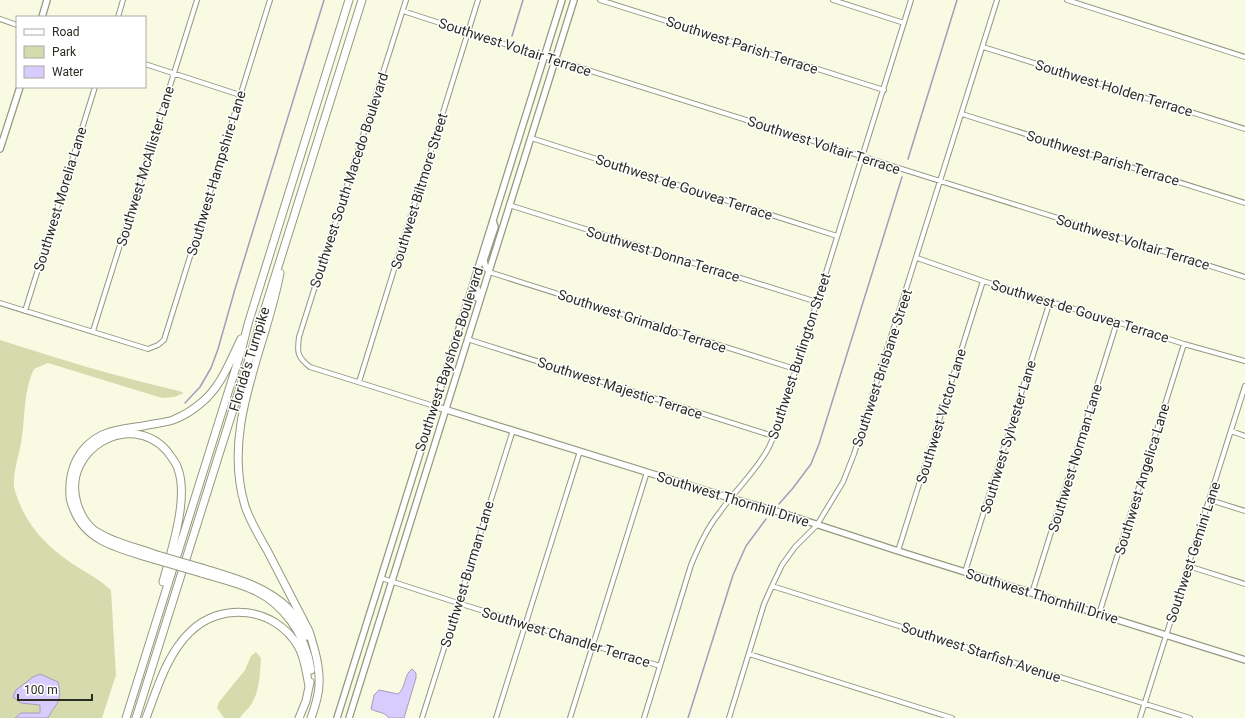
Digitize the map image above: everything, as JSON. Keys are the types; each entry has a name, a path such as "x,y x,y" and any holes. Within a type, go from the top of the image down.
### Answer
{"highway":[{"name":"Florida's Turnpike","path":"126,718 148,643 242,348 248,324 349,0"},
{"name":"Florida's Turnpike","path":"136,718 271,288 285,249 362,0"},
{"path":"285,249 279,281 244,406 238,447 240,487 248,514 309,630 314,644 320,684 311,718"},
{"path":"248,324 227,370 212,393 202,403 172,420 118,430 102,435 91,442 80,453 73,467 69,483 70,501 77,518 85,529 96,538 106,543 201,571 251,589 273,602 294,624 308,654 312,676 306,701 299,718"},
{"path":"148,643 177,525 182,491 181,480 173,458 155,441 133,434 118,435 107,438 94,446 78,469 74,483 75,496 80,512 88,525 96,532 154,556"},
{"path":"201,571 251,583 267,591 296,618 314,644"},
{"path":"146,718 162,676 180,642 201,622 225,613 248,612 260,615 283,628 297,645 303,656 309,686"}],"main road":[{"path":"42,16 47,0"},
{"name":"Southwest Bayshore Boulevard","path":"337,718 562,0"},
{"name":"Southwest Bayshore Boulevard","path":"349,718 574,0"},
{"path":"0,149 20,88"},
{"path":"489,272 484,260 495,227 493,220"},
{"path":"471,326 469,322 478,292 477,288 473,284"},
{"name":"Southwest Thornhill Drive","path":"434,406 779,512 1245,660"}],"street":[{"path":"118,16 123,0"},
{"name":"Southwest McAllister Lane","path":"93,331 197,0"},
{"name":"Southwest Hampshire Lane","path":"93,331 148,349 158,345 164,340 270,0"},
{"name":"Southwest South Macedo Boulevard","path":"301,360 297,348 299,337 406,0"},
{"name":"Southwest Biltmore Street","path":"359,382 478,0"},
{"name":"Southwest Parish Terrace","path":"600,0 884,90"},
{"path":"833,0 904,23"},
{"name":"Southwest Burlington Street","path":"644,718 691,565 707,531 730,498 754,470 766,453 780,420 912,0"},
{"name":"Southwest Brisbane Street","path":"729,718 764,604 772,586 782,565 795,547 817,525 843,482 854,454 917,258 997,0"},
{"path":"1067,0 1245,57"},
{"name":"Southwest Voltair Terrace","path":"403,11 1245,277"},
{"path":"0,19 16,25"},
{"name":"Southwest Holden Terrace","path":"983,47 1245,129"},
{"path":"146,64 240,95"},
{"name":"Southwest Morelia Lane","path":"25,310 95,88"},
{"name":"Southwest Parish Terrace","path":"962,114 1245,203"},
{"name":"Southwest de Gouvea Terrace","path":"531,138 837,236"},
{"name":"Southwest Donna Terrace","path":"509,205 817,302"},
{"name":"Southwest de Gouvea Terrace","path":"917,258 983,281 1184,344 1245,361"},
{"name":"Southwest Grimaldo Terrace","path":"489,272 795,369"},
{"name":"Southwest Victor Lane","path":"898,551 983,281"},
{"name":"Southwest Sylvester Lane","path":"965,572 1050,301"},
{"path":"0,303 93,331"},
{"name":"Southwest Norman Lane","path":"1032,593 1117,322"},
{"name":"Southwest Majestic Terrace","path":"467,339 773,436"},
{"name":"Southwest Angelica Lane","path":"1099,614 1184,344"},
{"name":"Southwest Thornhill Drive","path":"301,360 310,367 434,406"},
{"name":"Southwest Gemini Lane","path":"1140,718 1245,386"},
{"name":"Southwest Burman Lane","path":"422,718 512,430"},
{"path":"1231,431 1245,436"},
{"path":"496,718 580,451"},
{"path":"570,718 647,472"},
{"path":"1210,500 1245,511"},
{"path":"1188,566 1245,584"},
{"name":"Southwest Chandler Terrace","path":"381,578 458,604 660,666"},
{"name":"Southwest Starfish Avenue","path":"772,586 1190,718"},
{"path":"749,654 952,718"}],"green space":[{"path":"0,340 134,380 184,393 174,397 162,398 48,363 34,369 28,385 22,437 14,480 18,500 32,526 52,548 68,561 99,580 111,590 116,675 102,718 48,718 58,702 60,694 58,682 21,703 40,705 40,713 21,713 15,718 0,718"},
{"path":"256,652 261,658 259,681 255,698 240,718 224,718 217,708 219,702 245,670 251,656"}],"water":[{"path":"412,669 416,673 416,678 404,718 389,718 385,714 371,709 374,695 379,690 398,694 401,691 409,671"},
{"path":"40,674 58,682 60,694 58,702 48,718 15,718 21,713 40,713 40,705 21,703 13,697 16,690 33,677"}],"waterway":[{"path":"185,403 200,387 211,368 218,349 324,0"},
{"path":"512,36 523,0"},
{"path":"908,159 957,0"},
{"path":"779,504 811,464 819,444 902,177"},
{"path":"688,718 733,575 746,546 766,519"}]}
